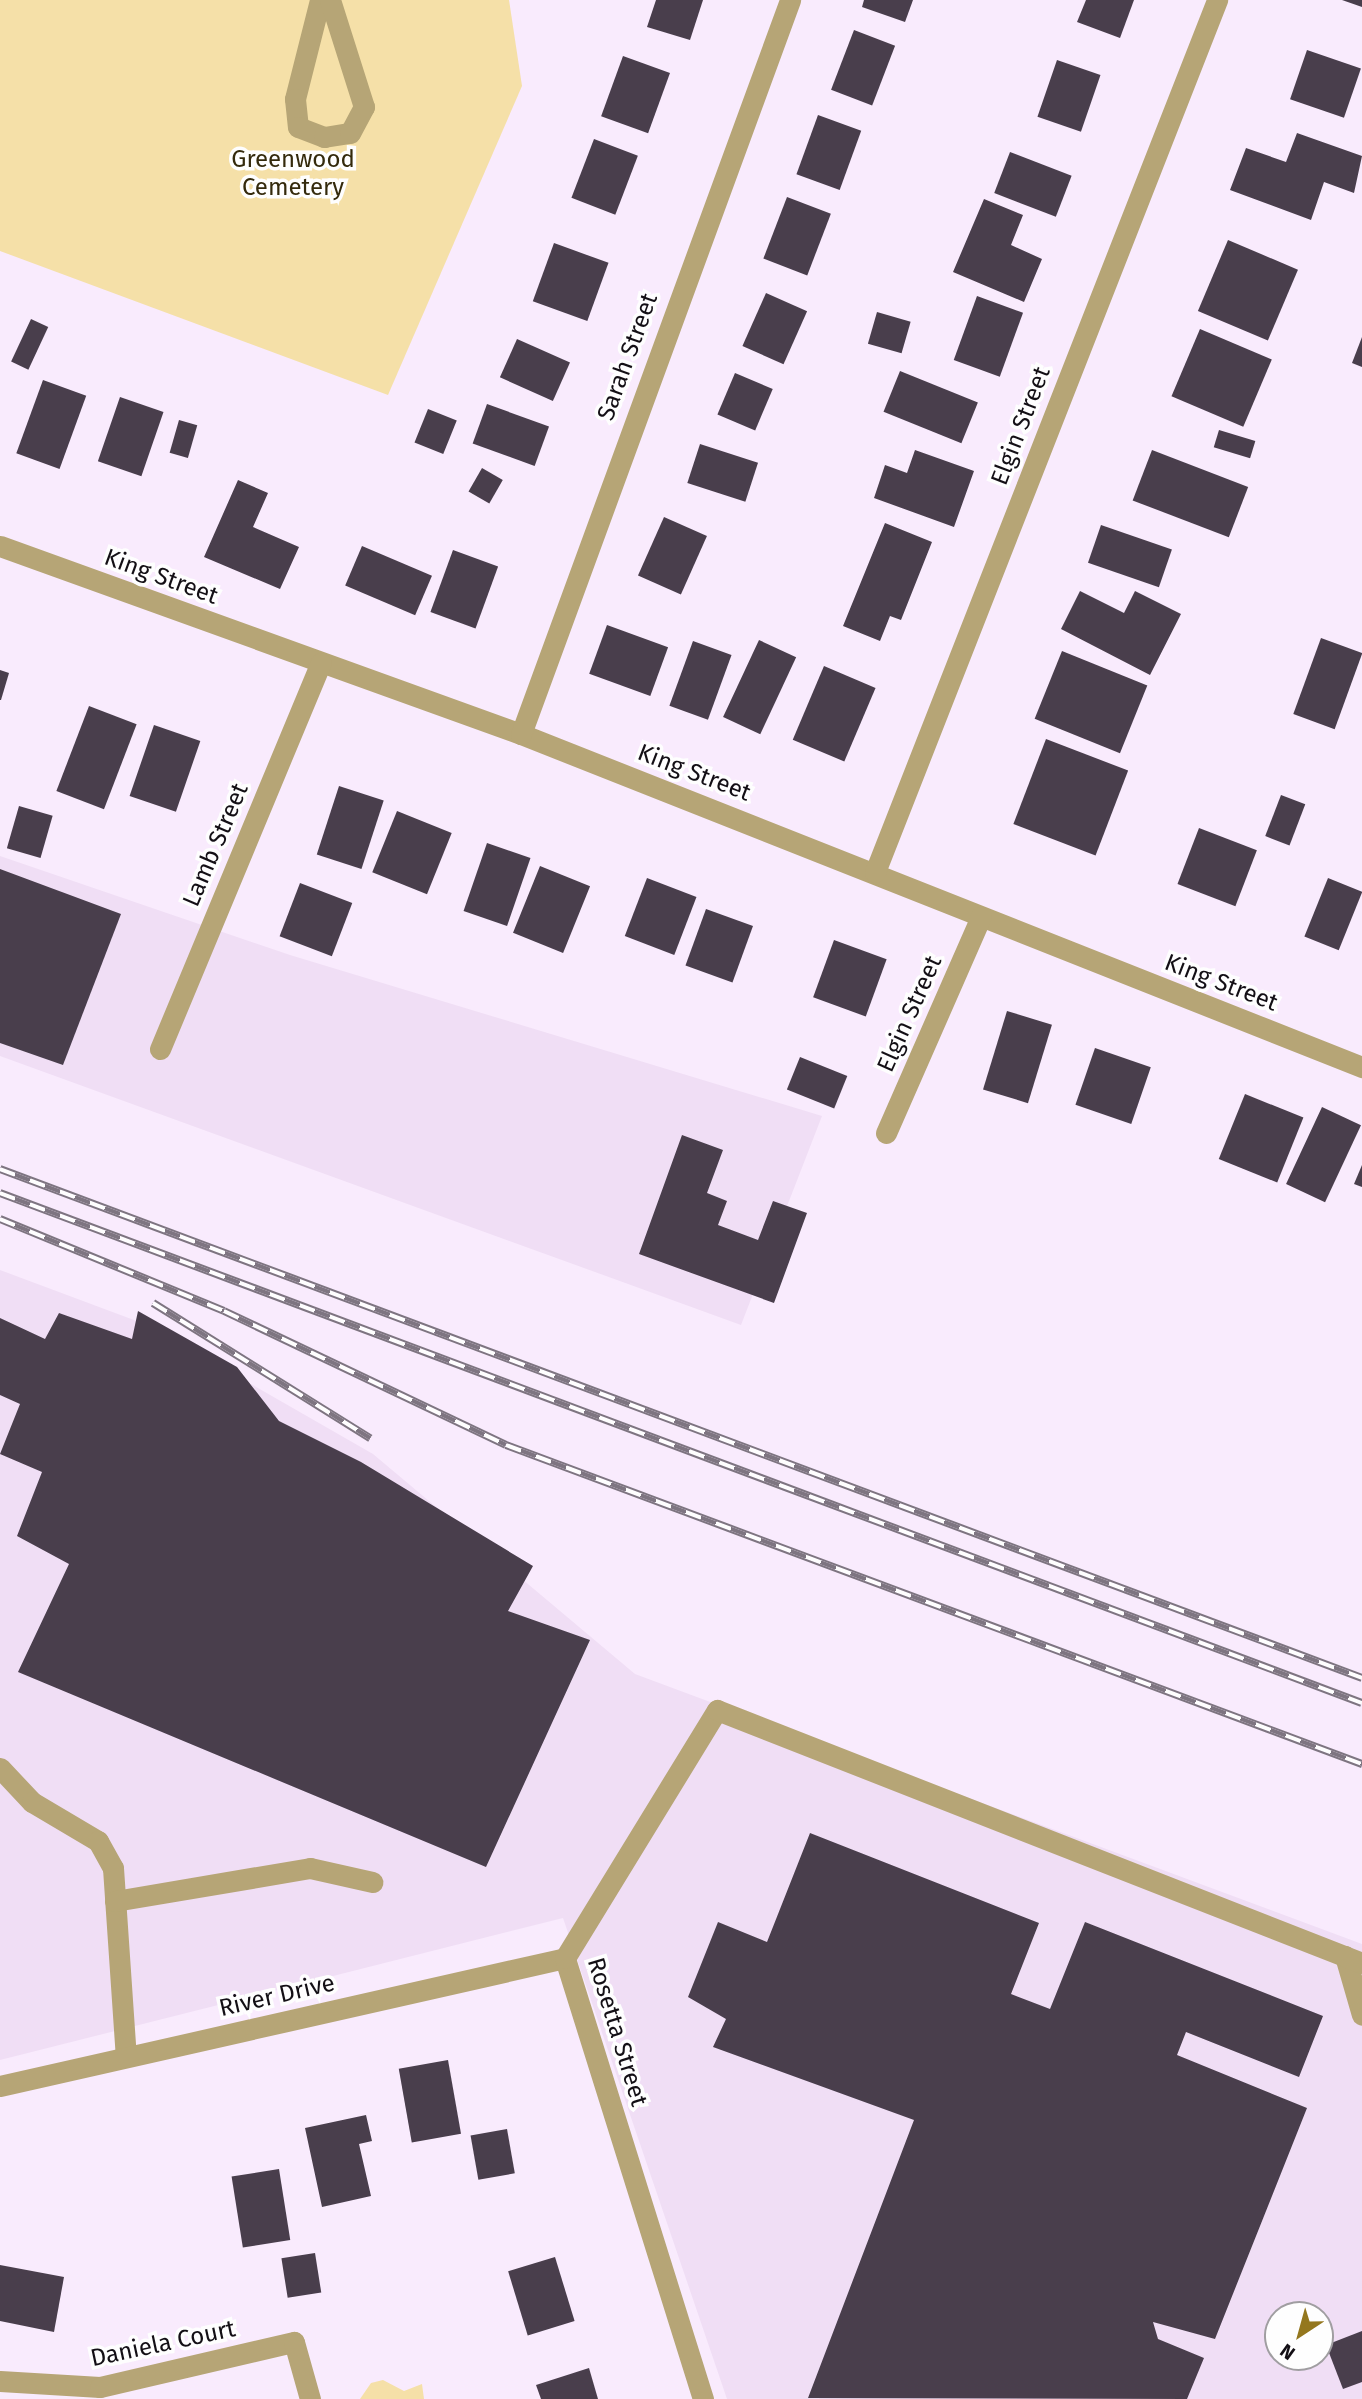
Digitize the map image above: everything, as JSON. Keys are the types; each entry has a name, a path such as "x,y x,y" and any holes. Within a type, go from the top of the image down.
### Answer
{"street":[{"path":"320,0 295,99 298,127 324,138 350,133 363,107 330,0"},
{"name":"Sarah Street","path":"521,734 789,0"},
{"name":"Elgin Street","path":"874,872 1217,0"},
{"name":"King Street","path":"0,546 521,734 1362,1067"},
{"name":"Lamb Street","path":"160,1049 321,663"},
{"name":"Elgin Street","path":"886,1133 981,917"},
{"name":"Rosetta Street","path":"703,2399 565,1958 717,1710 1353,1959"},
{"path":"0,1768 32,1802 98,1841 113,1868 126,2057"},
{"path":"115,1901 310,1868 372,1882"},
{"name":"River Drive","path":"0,2086 565,1958"},
{"path":"1353,1959 1362,2015"},
{"name":"Daniela Court","path":"0,2381 100,2388 294,2342 310,2399"}],"shaded area":[{"path":"0,856 290,955 822,1116 741,1325 0,1056"},
{"path":"0,1270 150,1326 373,1454 635,1674 1362,1944 1362,2399 727,2399 563,1918 0,2060"}],"green space":[{"name":"Greenwood Cemetery","path":"0,0 509,0 522,86 388,395 0,251"},
{"path":"383,2380 404,2391 422,2384 424,2399 360,2399 371,2383"}],"building":[{"path":"656,0 703,0 690,40 647,27"},
{"path":"864,0 913,0 905,22 862,7"},
{"path":"1086,0 1134,0 1120,38 1077,22"},
{"path":"1342,0 1362,0 1362,7"},
{"path":"854,30 895,46 872,106 831,90"},
{"path":"1307,50 1361,69 1344,118 1290,99"},
{"path":"623,56 670,73 648,133 601,116"},
{"path":"1057,60 1100,75 1081,132 1037,117"},
{"path":"818,115 861,131 840,190 796,174"},
{"path":"1297,133 1362,156 1354,193 1324,182 1311,220 1230,190 1246,148 1286,162"},
{"path":"594,139 638,156 615,215 571,198"},
{"path":"1010,152 1072,176 1056,217 994,193"},
{"path":"787,197 831,214 807,275 763,259"},
{"path":"984,199 1023,215 1011,245 1042,259 1024,302 953,272"},
{"path":"1228,240 1298,270 1268,341 1198,311"},
{"path":"554,243 609,263 587,321 533,301"},
{"path":"766,293 807,311 784,364 742,346"},
{"path":"977,296 1023,313 1000,377 954,360"},
{"path":"877,312 911,322 902,353 868,344"},
{"path":"31,319 48,327 28,370 11,362"},
{"path":"1200,329 1272,359 1243,427 1171,396"},
{"path":"1362,337 1362,367 1352,363"},
{"path":"517,339 570,363 553,401 500,377"},
{"path":"900,371 978,402 961,443 884,412"},
{"path":"735,373 773,389 755,430 717,414"},
{"path":"43,380 86,396 60,469 16,453"},
{"path":"120,397 163,412 141,476 98,461"},
{"path":"487,404 549,427 535,466 473,443"},
{"path":"428,409 457,421 443,454 415,442"},
{"path":"179,420 197,425 188,458 170,453"},
{"path":"1219,430 1255,441 1250,458 1214,447"},
{"path":"700,444 758,463 745,502 687,483"},
{"path":"915,450 974,471 954,527 874,498 885,465 907,473"},
{"path":"1152,450 1248,487 1229,537 1133,500"},
{"path":"482,468 503,480 489,503 468,491"},
{"path":"238,480 268,493 253,527 299,547 280,589 204,557"},
{"path":"664,517 707,536 681,595 638,575"},
{"path":"885,523 932,542 901,620 890,616 880,641 843,626"},
{"path":"1101,525 1172,549 1159,587 1088,563"},
{"path":"362,546 432,576 415,615 345,586"},
{"path":"453,550 498,566 476,628 430,612"},
{"path":"1080,591 1124,613 1135,591 1181,614 1150,675 1061,629"},
{"path":"607,625 668,647 650,696 589,674"},
{"path":"1321,638 1362,653 1335,729 1293,714"},
{"path":"759,640 796,657 760,734 723,717"},
{"path":"693,641 732,655 708,720 669,706"},
{"path":"1062,651 1147,685 1120,753 1035,719"},
{"path":"824,666 876,688 844,762 793,740"},
{"path":"0,670 9,673 1,700 0,700"},
{"path":"89,706 137,724 104,809 56,791"},
{"path":"154,725 200,741 176,812 130,796"},
{"path":"1046,739 1128,771 1096,855 1013,824"},
{"path":"339,786 384,801 361,869 317,854"},
{"path":"1281,795 1305,804 1290,845 1265,836"},
{"path":"19,806 53,816 41,858 7,848"},
{"path":"397,811 452,833 427,894 372,872"},
{"path":"1199,828 1257,850 1235,906 1177,884"},
{"path":"487,843 530,858 507,926 464,911"},
{"path":"540,866 590,886 563,953 513,933"},
{"path":"0,869 121,914 63,1065 0,1043"},
{"path":"647,878 696,897 674,955 625,936"},
{"path":"1328,878 1362,892 1339,950 1304,936"},
{"path":"300,883 352,903 332,956 280,936"},
{"path":"706,909 753,926 732,982 685,965"},
{"path":"834,940 887,959 866,1016 813,997"},
{"path":"1007,1011 1052,1025 1028,1103 983,1089"},
{"path":"1095,1048 1151,1067 1131,1124 1075,1105"},
{"path":"800,1057 847,1076 834,1109 787,1089"},
{"path":"1245,1094 1303,1118 1277,1183 1219,1159"},
{"path":"1322,1107 1361,1125 1325,1202 1286,1184"},
{"path":"682,1135 723,1150 707,1193 727,1201 718,1225 758,1240 773,1201 807,1213 774,1303 639,1254"},
{"path":"1362,1165 1362,1187 1354,1184"},
{"path":"138,1311 237,1367 279,1421 361,1462 533,1566 508,1611 590,1640 486,1867 18,1672 69,1564 17,1536 42,1472 0,1454 20,1404 0,1395 0,1318 45,1339 59,1313 132,1339"},
{"path":"810,1833 1039,1923 1011,1994 1050,2009 1085,1922 1323,2016 1299,2077 1186,2032 1177,2055 1307,2108 1215,2339 1153,2322 1158,2339 1204,2358 1187,2399 808,2398 914,2120 713,2047 726,2019 688,1997 718,1922 767,1942"},
{"path":"448,2060 461,2134 412,2143 399,2069"},
{"path":"366,2115 372,2141 359,2144 371,2196 322,2207 305,2128"},
{"path":"507,2129 515,2173 478,2180 471,2135"},
{"path":"279,2169 290,2240 243,2248 232,2177"},
{"path":"315,2253 321,2293 288,2298 281,2258"},
{"path":"555,2257 575,2321 528,2335 508,2271"},
{"path":"0,2265 64,2277 54,2332 0,2321"},
{"path":"1362,2331 1362,2382 1343,2389 1334,2366 1334,2342"},
{"path":"589,2368 598,2399 541,2399 536,2385"}],"railway":[{"path":"0,1169 1362,1678"},
{"path":"0,1193 1362,1703"},
{"path":"0,1219 224,1311 506,1445 1362,1764"},
{"path":"153,1303 370,1438"}]}
